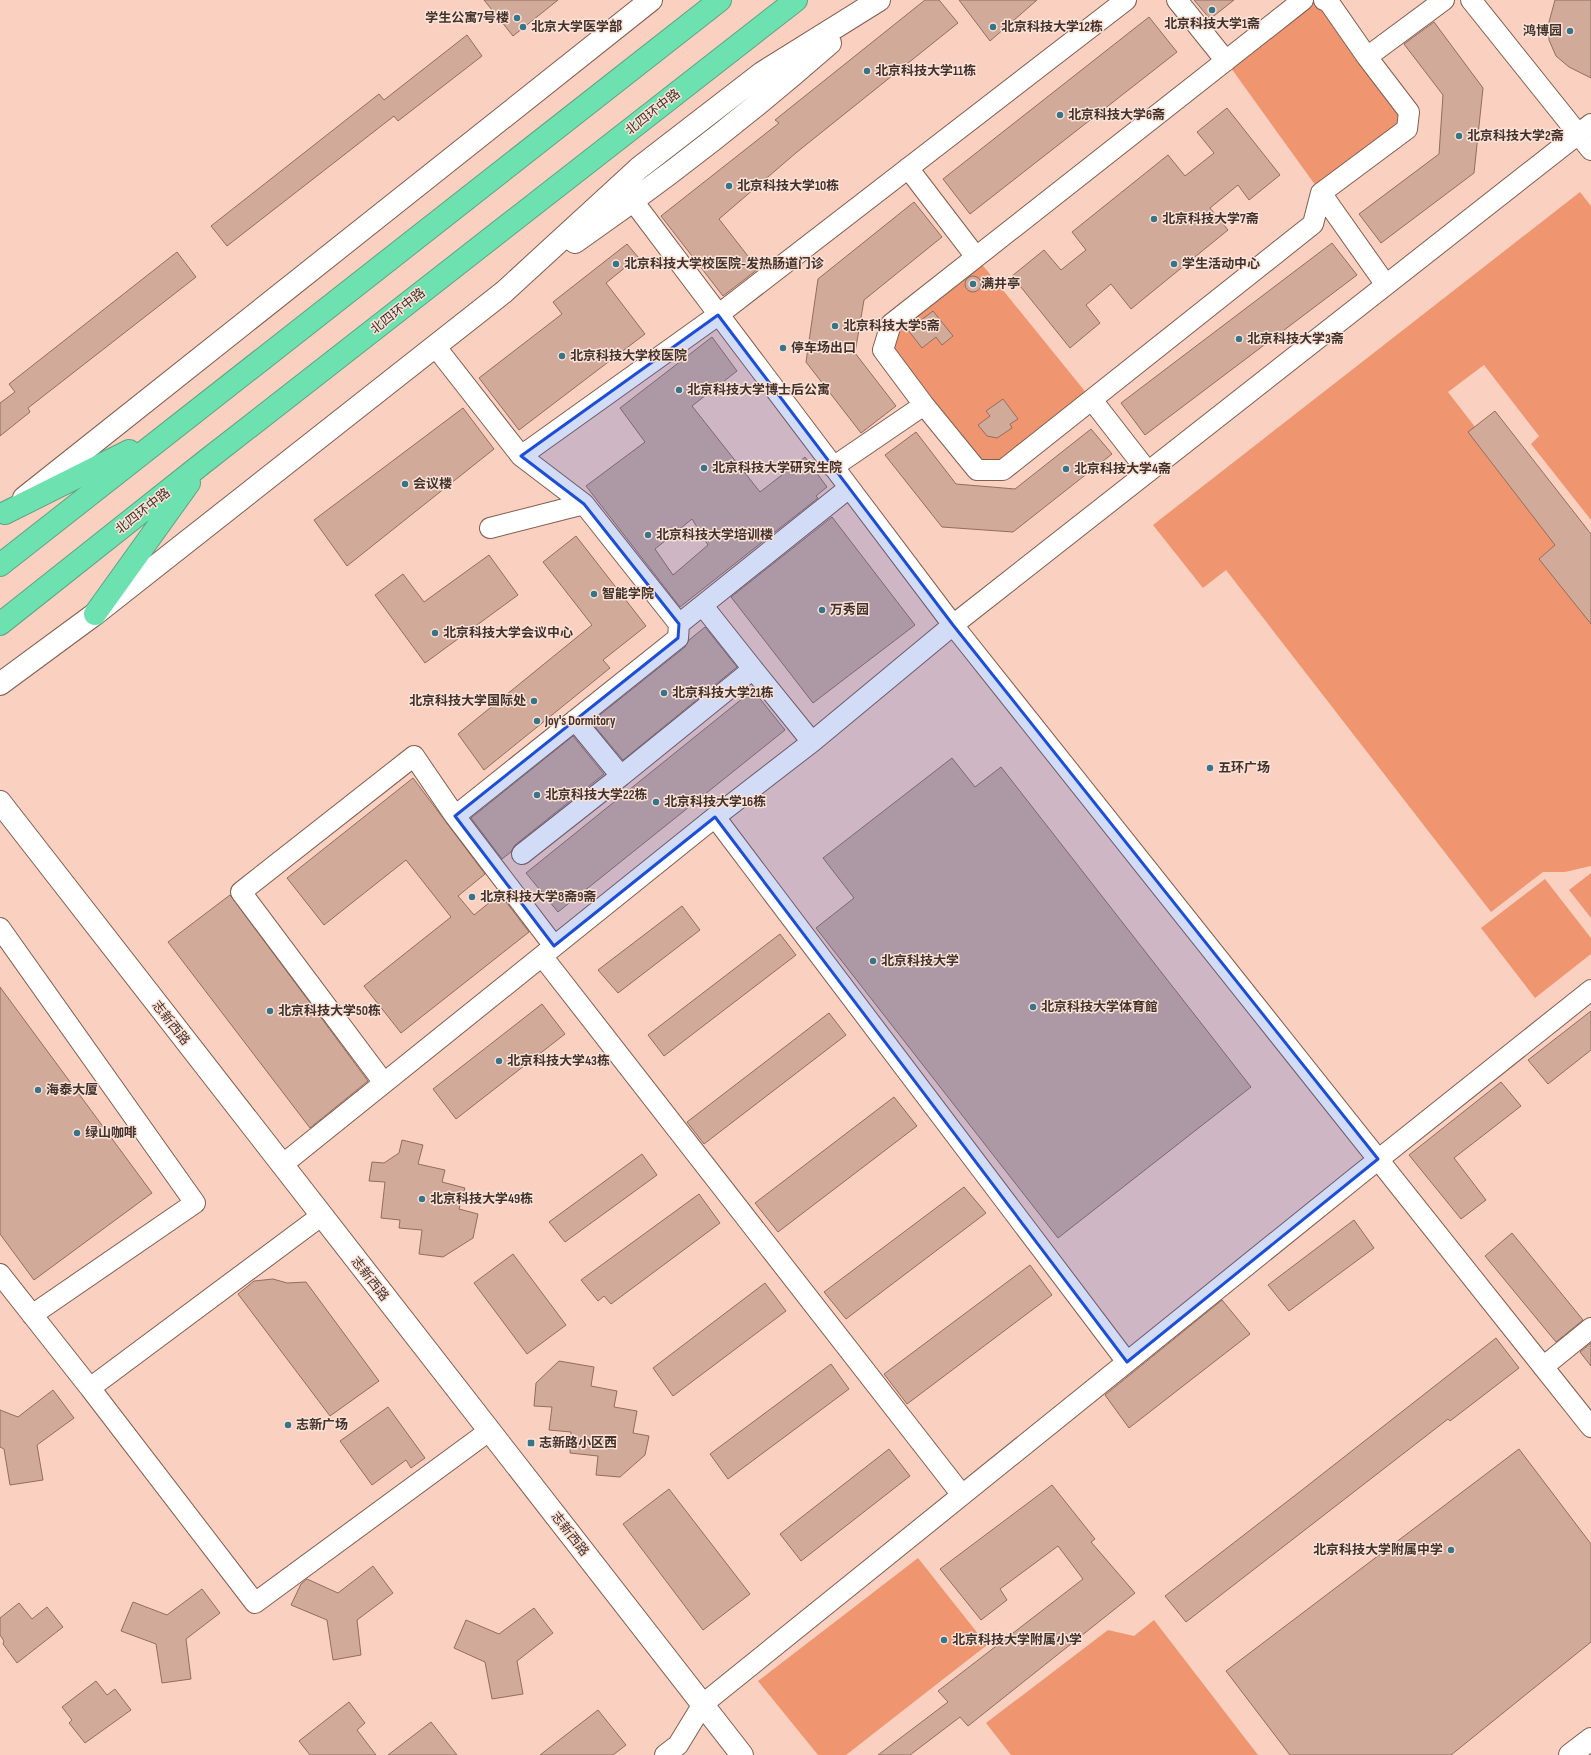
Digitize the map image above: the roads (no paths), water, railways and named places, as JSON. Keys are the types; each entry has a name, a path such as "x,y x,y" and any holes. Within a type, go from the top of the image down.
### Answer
{"highway":[{"path":"0,565 720,0"},
{"name":"北四环中路","path":"0,624 203,463 796,0"},
{"path":"2,515 170,431"},
{"path":"95,614 203,463"}],"street":[{"path":"2,515 651,0"},
{"path":"0,684 95,614 504,292 633,202 779,88 880,0"},
{"path":"504,292 638,168 762,73 880,0"},
{"path":"521,456 718,315 1126,0"},
{"path":"1177,0 1226,60"},
{"path":"1303,0 891,324 883,350 924,405 977,470 1003,470 1092,400 1313,224 1321,193 1407,129 1409,112 1367,57 1328,1 1324,0"},
{"path":"1367,57 1444,0"},
{"path":"1471,0 1585,129 1591,150"},
{"path":"282,1165 715,817 812,742 953,625 1585,129"},
{"path":"908,168 976,257"},
{"path":"1321,193 1386,285"},
{"path":"633,202 953,625 1591,1427"},
{"path":"435,346 521,456 584,504 679,624 678,638 455,816"},
{"path":"1092,400 1148,472"},
{"path":"833,467 924,405"},
{"path":"679,624 849,488"},
{"path":"490,528 584,504"},
{"path":"703,606 812,742"},
{"path":"522,854 621,776 752,669"},
{"path":"575,720 621,776"},
{"path":"384,1083 241,892 414,756 548,951 962,1494"},
{"name":"志新西路","path":"0,802 742,1755"},
{"path":"715,817 1127,1362"},
{"path":"0,928 195,1203 32,1315"},
{"path":"665,1755 678,1745 703,1704 1378,1159 1591,990"},
{"path":"90,1388 321,1216"},
{"path":"0,1274 90,1388 255,1603 489,1431"},
{"path":"1543,1367 1591,1328"},
{"path":"1570,1755 1591,1738"}],"place":[{"name":"北京科技大学1斋","path":"1212,10"},
{"name":"学生公寓7号楼","path":"517,18"},
{"name":"北京大学医学部","path":"523,27"},
{"name":"北京科技大学12栋","path":"993,27"},
{"name":"鸿博园","path":"1570,31"},
{"name":"北京科技大学11栋","path":"867,71"},
{"name":"北京科技大学6斋","path":"1060,115"},
{"name":"北京科技大学2斋","path":"1459,136"},
{"name":"北京科技大学10栋","path":"729,186"},
{"name":"北京科技大学7斋","path":"1154,219"},
{"name":"北京科技大学校医院-发热肠道门诊","path":"616,264"},
{"name":"学生活动中心","path":"1174,264"},
{"name":"满井亭","path":"973,284"},
{"name":"北京科技大学5斋","path":"835,326"},
{"name":"北京科技大学3斋","path":"1239,339"},
{"name":"停车场出口","path":"783,348"},
{"name":"北京科技大学校医院","path":"562,356"},
{"name":"北京科技大学博士后公寓","path":"679,390"},
{"name":"北京科技大学研究生院","path":"704,468"},
{"name":"北京科技大学4斋","path":"1066,469"},
{"name":"会议楼","path":"405,484"},
{"name":"北京科技大学培训楼","path":"648,535"},
{"name":"智能学院","path":"594,594"},
{"name":"万秀园","path":"822,610"},
{"name":"北京科技大学会议中心","path":"435,633"},
{"name":"北京科技大学21栋","path":"664,693"},
{"name":"北京科技大学国际处","path":"534,701"},
{"name":"Joy's Dormitory","path":"537,721"},
{"name":"五环广场","path":"1210,768"},
{"name":"北京科技大学22栋","path":"537,795"},
{"name":"北京科技大学16栋","path":"656,802"},
{"name":"北京科技大学8斋9斋","path":"472,897"},
{"name":"北京科技大学","path":"873,961"},
{"name":"北京科技大学体育館","path":"1033,1007"},
{"name":"北京科技大学50栋","path":"270,1011"},
{"name":"北京科技大学43栋","path":"499,1061"},
{"name":"海泰大厦","path":"38,1090"},
{"name":"绿山咖啡","path":"77,1133"},
{"name":"北京科技大学49栋","path":"422,1199"},
{"name":"志新广场","path":"288,1425"},
{"name":"志新路小区西","path":"531,1443"},
{"name":"北京科技大学附属中学","path":"1451,1550"},
{"name":"北京科技大学附属小学","path":"944,1640"}]}
